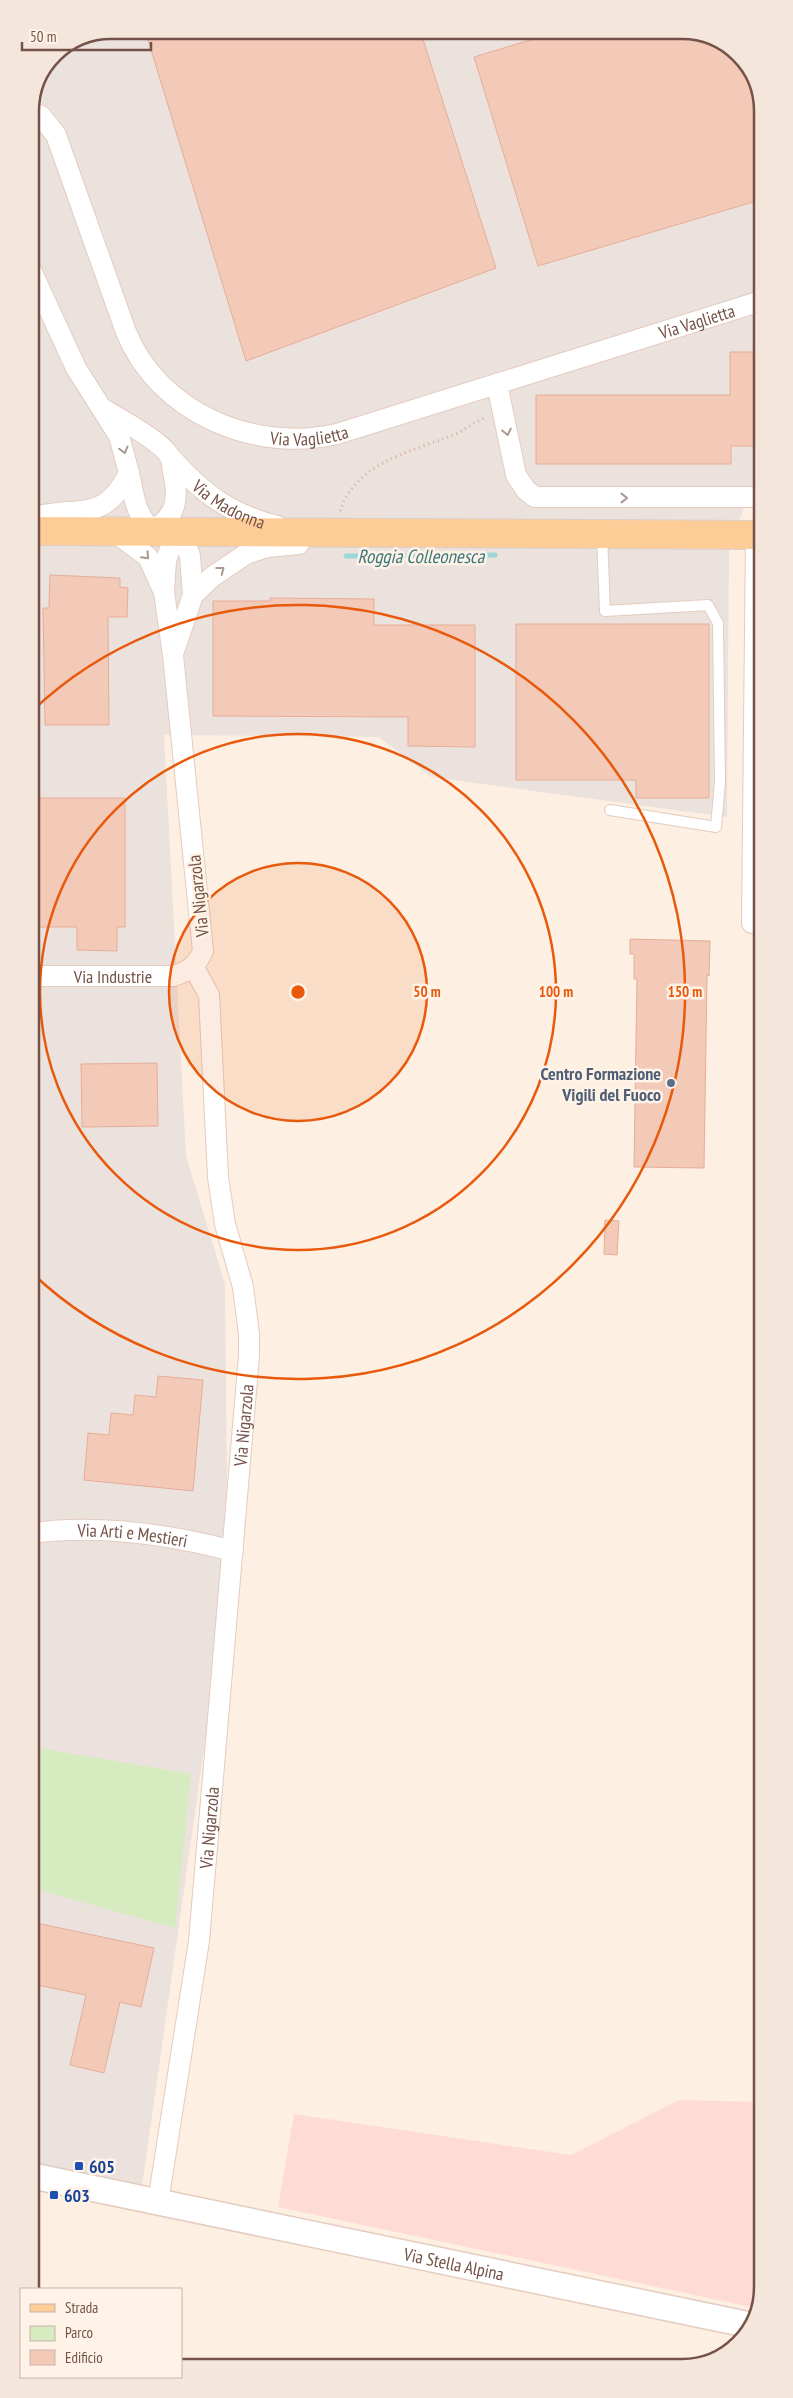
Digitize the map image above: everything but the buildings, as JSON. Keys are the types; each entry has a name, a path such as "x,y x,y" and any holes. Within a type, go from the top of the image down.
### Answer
{"main road":[{"path":"39,531 153,530 300,533 342,523 602,534 754,535"}],"street":[{"name":"Via Vaglietta","path":"39,115 56,135 120,317 135,352 162,386 200,414 223,426 284,439 310,439 345,432 754,303"},
{"name":"Via Madonna","path":"39,288 76,368 120,436 137,509 144,523 153,530 167,520 175,506 176,487 170,456"},
{"path":"497,384 516,475 526,490 536,496 754,498"},
{"name":"Via Madonna","path":"101,408 140,430 170,456 201,489 227,508 257,521 300,533"},
{"path":"39,516 88,511 101,506 117,494 129,473"},
{"name":"Via Nigarzola","path":"193,595 225,566 246,554 267,547 315,542 342,523"},
{"name":"Via Nigarzola","path":"113,530 148,557 164,592"},
{"name":"Via Nigarzola","path":"173,655 193,595 190,556 181,531"},
{"name":"Via Nigarzola","path":"158,2202 199,1941 233,1551 249,1334 243,1287 225,1224 218,1177 209,994 193,966 203,951 173,655 164,592 166,560 172,544 181,531"},
{"name":"Via Industrie","path":"39,976 173,976 184,973 193,966"},
{"name":"Via Arti e Mestieri","path":"39,1532 66,1530 112,1531 157,1536 233,1551"},
{"name":"Via Stella Alpina","path":"39,2177 743,2325"}],"lane":[{"path":"602,534 605,611 708,605 718,623 720,782 716,827 610,810"}],"path":[{"path":"342,523 344,499 354,485 366,474 392,458 423,444 453,436 478,421"}],"shaded area":[{"path":"687,39 701,41 718,48 733,60 747,79 754,101 754,499 747,499 729,549 727,817 431,777 379,737 164,735 186,1156 225,1284 227,1485 219,1643 142,2186 39,2165 40,96 44,83 60,60 83,44 96,40"},
{"path":"679,2100 754,2102 754,2297 751,2307 278,2207 294,2114 571,2155"}],"green space":[{"path":"39,1748 191,1774 175,1928 39,1890"}],"waterway":[{"name":"Roggia Colleonesca","path":"346,556 495,555"}],"place":[{"name":"Centro Formazione Vigili del Fuoco","path":"671,1083"},
{"name":"605","path":"79,2166"},
{"name":"603","path":"54,2195"}]}
